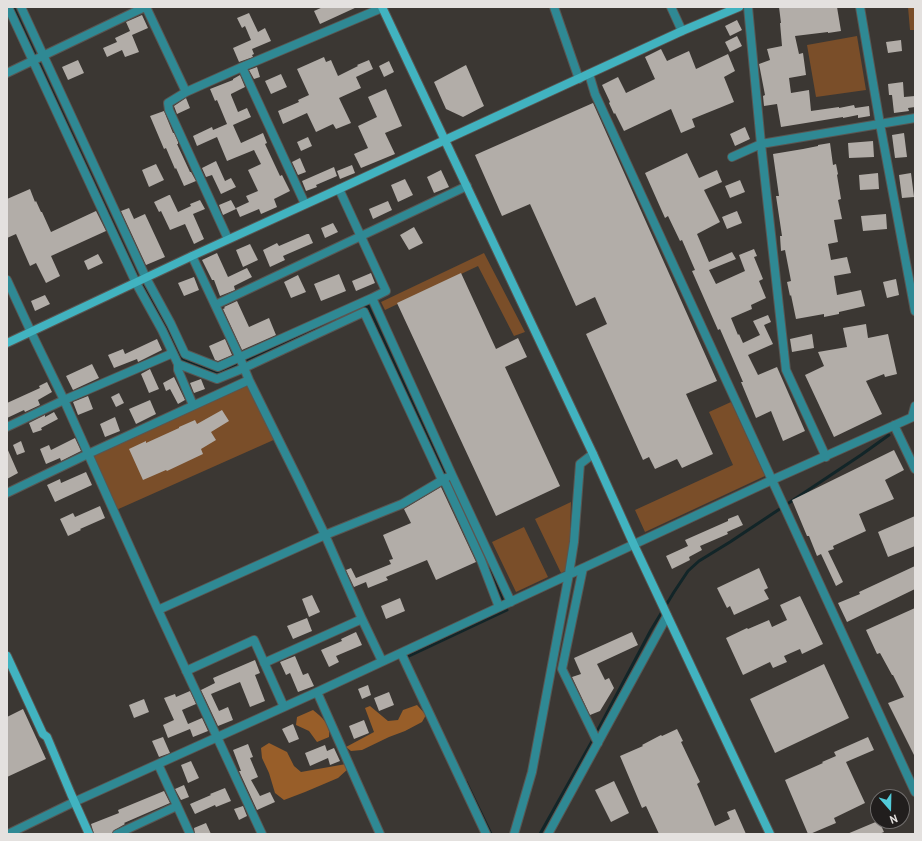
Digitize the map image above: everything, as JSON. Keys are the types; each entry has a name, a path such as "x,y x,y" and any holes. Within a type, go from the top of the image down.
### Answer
{"street":[{"path":"8,7 136,283 162,330 178,364 178,370 193,405"},
{"path":"21,7 146,278 171,324 185,354 218,367 386,291 339,189"},
{"path":"7,73 146,7 186,92"},
{"path":"228,240 169,110 168,103 186,92 382,7 770,834"},
{"path":"554,7 579,79"},
{"path":"671,7 682,31"},
{"path":"7,343 305,204 682,31 739,7"},
{"path":"748,7 761,144 786,370 826,457"},
{"path":"860,7 915,311"},
{"path":"242,67 305,204"},
{"path":"589,74 595,94 915,792"},
{"path":"732,157 761,144 915,118"},
{"path":"215,305 466,186"},
{"path":"192,256 240,358 248,380 325,535 382,661"},
{"path":"7,280 64,400 158,610 262,834"},
{"path":"372,298 511,602"},
{"path":"178,364 216,379 244,368 364,312 481,560 499,607"},
{"path":"7,427 64,400 172,353"},
{"path":"7,493 248,380"},
{"path":"8,834 74,802 317,692 772,480 913,417 915,406"},
{"path":"894,425 915,469"},
{"path":"514,834 532,772 569,574 574,542 580,464 593,454"},
{"path":"158,610 325,535 402,504 452,475"},
{"path":"583,568 562,669 598,743"},
{"path":"548,834 667,616"},
{"path":"264,663 362,619"},
{"path":"186,671 254,640 284,707"},
{"path":"400,653 486,834"},
{"path":"7,656 43,734 47,737 89,834"},
{"path":"317,692 380,834"},
{"path":"158,764 190,834"},
{"path":"117,834 177,806"}],"shaded area":[{"path":"908,7 915,7 915,30 910,30"},
{"path":"857,36 866,90 816,97 807,45"},
{"path":"484,253 525,332 514,336 478,266 385,310 381,302"},
{"path":"249,380 278,438 114,511 90,458"},
{"path":"731,402 765,476 645,532 635,510 733,465 709,412"},
{"path":"571,502 569,569 561,573 535,519"},
{"path":"524,527 548,577 516,592 492,542"},
{"path":"417,705 426,715 422,722 362,750 351,751 346,747 374,732 365,708 370,706 388,721 398,720 403,710"},
{"path":"313,710 320,715 329,729 329,737 317,742 309,731 296,725 297,717"},
{"path":"269,743 287,752 294,766 301,772 346,764 348,769 338,778 284,800 275,793 269,773 262,758 261,748"}],"building":[{"path":"323,7 357,7 320,24 314,11"},
{"path":"779,7 837,7 841,31 795,36 799,54 803,53 806,75 789,78 791,93 809,90 811,111 854,105 855,108 869,106 870,116 858,118 858,115 781,127 777,104 764,106 763,96 765,95 759,64 770,60 767,49 782,46"},
{"path":"249,13 258,32 265,28 271,41 252,49 254,54 252,55 253,57 239,62 233,48 251,40 245,26 242,28 237,18"},
{"path":"142,15 148,28 132,35 139,52 125,57 122,50 107,57 103,48 117,42 115,38 130,31 126,22"},
{"path":"737,20 742,30 730,36 725,26"},
{"path":"737,36 742,46 730,52 725,42"},
{"path":"901,40 902,51 888,53 886,42"},
{"path":"661,49 667,61 689,51 696,69 728,54 735,71 724,77 734,102 692,119 695,127 681,133 671,109 624,131 615,113 614,114 602,85 618,77 626,93 655,79 645,57"},
{"path":"324,57 326,62 331,60 338,76 369,60 373,69 356,77 361,88 339,98 351,123 336,129 333,124 316,132 307,113 283,124 278,111 299,102 298,100 309,95 297,69"},
{"path":"78,60 84,73 68,80 62,67"},
{"path":"389,61 394,72 384,77 379,66"},
{"path":"466,65 484,106 463,117 446,109 434,82"},
{"path":"257,67 260,77 254,79 249,70"},
{"path":"281,74 287,87 271,94 265,81"},
{"path":"240,75 245,87 231,95 238,112 247,108 251,117 233,125 241,143 263,133 267,143 265,144 280,176 282,175 290,191 274,199 277,207 261,214 259,209 240,217 236,208 249,202 246,196 258,191 248,170 261,164 254,150 227,161 217,137 197,146 193,136 212,127 213,130 227,124 217,100 215,101 210,89 233,80"},
{"path":"903,82 904,97 915,96 915,107 908,108 909,111 894,113 892,95 889,95 888,84"},
{"path":"386,89 402,126 385,133 395,154 361,168 354,154 368,148 358,126 377,117 368,97"},
{"path":"186,98 190,108 177,114 174,106"},
{"path":"593,103 717,381 686,394 713,454 682,468 677,459 655,469 649,457 643,460 586,334 607,324 595,297 576,306 530,204 502,216 475,155"},
{"path":"164,111 178,142 177,144 190,172 196,181 184,186 166,148 164,149 150,116"},
{"path":"745,127 750,139 735,146 730,134"},
{"path":"904,133 907,157 895,158 892,135"},
{"path":"308,137 312,146 301,151 297,142"},
{"path":"873,141 874,157 849,158 848,143"},
{"path":"830,143 833,165 836,164 838,174 841,199 838,200 842,219 834,220 838,242 828,244 831,260 847,257 851,273 834,276 837,295 861,290 865,306 824,317 824,314 796,319 787,282 791,281 785,250 781,251 780,236 782,236 776,196 779,196 773,154"},
{"path":"687,153 699,178 717,170 722,182 704,190 720,222 697,234 709,262 732,252 736,259 709,270 716,284 745,271 739,255 754,249 757,256 754,257 763,279 759,281 766,298 751,305 752,309 731,318 743,343 760,335 753,321 768,315 771,322 764,325 773,344 748,355 758,375 777,367 805,431 783,441 771,411 756,418 741,382 743,382 720,329 718,330 692,271 695,270 682,240 680,241 668,216 665,218 645,173"},
{"path":"300,158 306,172 298,175 292,162"},
{"path":"216,161 225,181 231,178 236,187 221,194 212,175 206,177 202,168"},
{"path":"156,164 164,180 149,187 142,170"},
{"path":"352,165 355,173 340,179 337,171"},
{"path":"334,167 337,176 306,191 302,181"},
{"path":"441,170 449,187 434,193 427,177"},
{"path":"878,173 879,189 860,190 859,175"},
{"path":"911,173 914,197 902,198 899,175"},
{"path":"405,179 413,195 398,202 391,185"},
{"path":"740,180 745,192 730,198 725,186"},
{"path":"30,189 35,202 36,201 42,212 51,232 96,211 106,231 51,256 60,276 46,283 36,263 30,266 16,234 7,238 7,199"},
{"path":"169,195 178,212 191,206 190,204 200,200 205,209 193,214 204,239 194,244 185,224 170,230 161,211 159,212 154,202"},
{"path":"231,200 236,209 223,215 219,205"},
{"path":"388,201 392,210 373,219 369,209"},
{"path":"129,208 134,219 145,214 165,257 146,265 121,211"},
{"path":"737,211 742,223 727,229 722,217"},
{"path":"886,214 887,229 863,231 861,216"},
{"path":"333,223 338,232 325,238 321,228"},
{"path":"414,227 423,243 409,250 400,235"},
{"path":"309,234 313,243 283,256 285,260 270,267 263,250 277,243 279,246"},
{"path":"250,244 258,260 243,267 236,250"},
{"path":"217,253 228,277 247,268 252,277 234,286 235,290 220,296 214,280 212,280 202,260"},
{"path":"98,254 103,263 88,270 84,261"},
{"path":"371,273 375,283 356,291 352,281"},
{"path":"461,273 496,349 518,338 527,357 505,367 560,486 496,516 397,303"},
{"path":"339,274 346,291 321,301 314,284"},
{"path":"298,275 306,292 291,298 284,282"},
{"path":"194,277 199,290 184,296 178,283"},
{"path":"896,279 899,295 887,298 883,282"},
{"path":"45,295 50,304 35,311 31,301"},
{"path":"237,301 249,327 269,318 276,335 242,350 223,309 225,308 224,307"},
{"path":"866,324 868,338 888,334 897,374 885,377 884,374 866,381 882,414 834,437 805,375 824,366 818,352 847,347 843,328"},
{"path":"812,334 814,348 792,352 790,339"},
{"path":"157,339 162,350 138,362 137,359 114,368 108,355 123,349 125,354"},
{"path":"225,339 232,355 218,361 215,360 209,346"},
{"path":"92,364 99,378 73,390 66,376"},
{"path":"150,369 159,389 149,393 141,374"},
{"path":"174,377 185,400 178,404 170,389 166,391 163,383"},
{"path":"201,379 205,389 194,393 190,383"},
{"path":"47,382 52,392 38,400 40,405 25,412 24,410 7,418 7,403 40,388 39,386"},
{"path":"119,393 124,403 116,407 111,397"},
{"path":"88,396 93,409 78,415 73,402"},
{"path":"150,400 156,414 136,424 129,409"},
{"path":"222,410 229,421 211,432 216,440 201,449 203,454 167,471 166,470 143,480 129,449 146,441 146,443 195,420 197,424"},
{"path":"54,412 58,419 41,428 42,430 33,433 29,423"},
{"path":"115,417 120,431 105,437 100,424"},
{"path":"75,438 81,451 61,461 60,458 46,464 40,449 49,445 51,450"},
{"path":"21,441 25,452 17,455 13,445"},
{"path":"7,448 18,473 7,479"},
{"path":"894,450 904,470 885,480 894,499 859,514 866,531 833,546 834,549 828,551 843,582 836,586 821,554 817,556 792,500"},
{"path":"86,472 92,485 55,502 47,485 60,479 61,483"},
{"path":"441,487 476,562 436,580 427,560 386,577 388,580 368,588 366,582 354,587 346,570 351,568 356,578 391,564 389,560 393,559 383,535 411,523 404,509"},
{"path":"100,506 105,518 68,536 60,519 73,513 75,517"},
{"path":"738,515 743,525 727,532 728,534 700,546 702,550 689,557 690,560 672,569 666,556 688,546 685,540"},
{"path":"915,516 915,546 888,557 878,532"},
{"path":"915,566 915,589 847,622 838,603 860,594 859,592"},
{"path":"759,568 768,588 764,590 769,599 734,615 730,606 727,608 717,588"},
{"path":"312,595 320,612 309,617 302,599"},
{"path":"800,596 823,644 802,654 800,649 784,656 787,662 773,668 770,662 743,675 726,638 769,620 772,627 787,620 780,605"},
{"path":"400,598 405,611 386,619 381,606"},
{"path":"915,608 915,757 888,703 904,697 880,653 877,654 866,630"},
{"path":"307,618 312,631 293,639 287,626"},
{"path":"356,632 362,645 336,656 339,662 329,667 321,650 342,641 341,639"},
{"path":"632,632 638,645 597,664 605,680 609,678 614,688 600,711 590,715 572,677 581,674 574,658"},
{"path":"295,656 303,675 308,673 314,686 298,692 290,673 286,675 280,662"},
{"path":"255,660 260,673 255,675 265,701 250,707 240,682 211,694 219,711 228,707 233,720 218,726 201,690 215,683 213,678"},
{"path":"824,664 849,718 775,753 750,699"},
{"path":"368,685 371,695 362,699 358,689"},
{"path":"190,691 196,704 182,710 188,724 202,718 208,731 193,737 190,729 168,738 163,725 174,720 164,698 175,694 176,697"},
{"path":"389,692 394,705 379,711 374,698"},
{"path":"144,699 149,712 134,718 129,705"},
{"path":"23,709 46,759 7,777 7,717"},
{"path":"364,720 369,733 354,739 349,726"},
{"path":"293,724 299,739 289,743 282,729"},
{"path":"677,729 683,741 681,742 700,782 697,784 715,826 730,819 727,812 735,809 746,834 659,834 646,806 642,808 620,756 643,746 642,745 661,735 662,736"},
{"path":"163,737 170,753 159,757 152,741"},
{"path":"868,737 874,750 846,762 865,803 834,818 836,823 808,834 785,780 823,763 822,762 836,756 834,752"},
{"path":"248,744 253,757 250,758 258,777 251,780 260,796 270,792 275,802 257,810 239,771 241,771 233,750"},
{"path":"325,745 327,751 334,748 340,761 330,765 328,758 310,766 305,753"},
{"path":"191,761 199,778 188,783 181,765"},
{"path":"614,781 629,813 611,822 595,790"},
{"path":"184,785 189,797 181,800 175,789"},
{"path":"225,788 231,801 216,807 215,805 195,814 190,804"},
{"path":"164,791 170,803 124,823 125,824 113,831 112,834 94,834 91,824 119,813 118,810"},
{"path":"243,806 247,816 239,820 234,809"},
{"path":"206,823 211,834 195,834 194,828"},
{"path":"870,824 870,829 883,829 884,832 879,834 847,834"}],"waterway":[{"path":"13,7 137,276 167,329 182,360 218,374 368,306 446,477"},
{"path":"540,834 591,743 651,630 688,571 699,561 730,542 889,435"},
{"path":"408,659 407,657 507,610 489,569"},
{"path":"466,782 491,834"}]}
